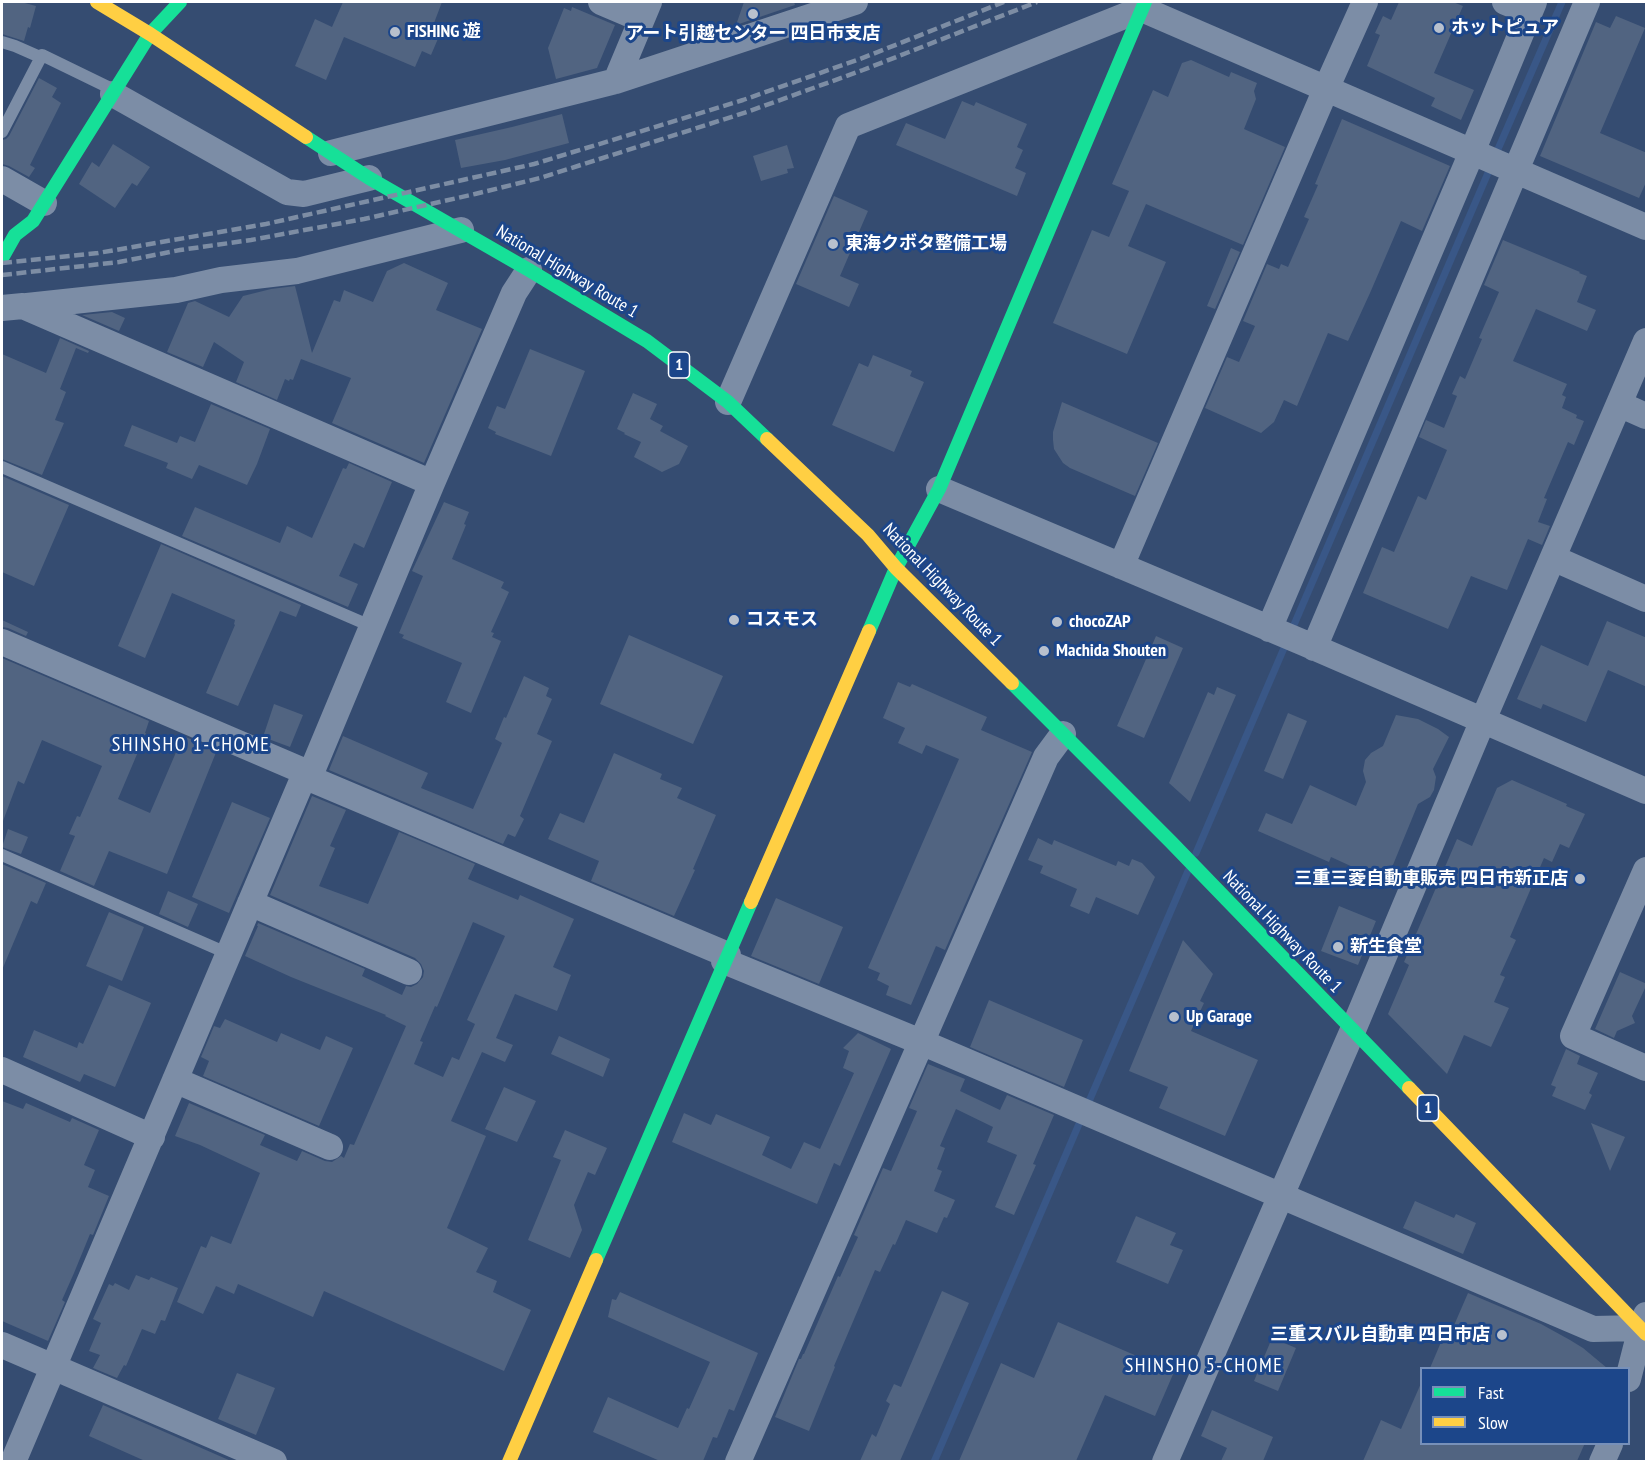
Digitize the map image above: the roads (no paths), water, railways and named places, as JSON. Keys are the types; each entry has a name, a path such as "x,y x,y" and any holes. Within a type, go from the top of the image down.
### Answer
{"main road":[{"name":"National Highway Route 1","path":"97,2 150,34 369,178 647,341 728,402 868,535 896,568 1171,842 1645,1325"},
{"path":"2,258 8,236 33,221 150,34 180,2"},
{"path":"509,1461 896,568 939,489 1144,5"}],"street":[{"path":"601,2 645,10 616,81"},
{"path":"331,153 616,81 855,2"},
{"path":"1121,566 1365,2"},
{"path":"1272,630 1475,153 1532,7 1505,2"},
{"path":"1309,646 1511,169 1587,2"},
{"path":"728,402 848,126 1144,5 1326,89 1647,227"},
{"path":"114,92 287,192 304,194 369,178"},
{"path":"2,179 44,203"},
{"path":"12,307 176,290 221,280 297,271 461,230"},
{"path":"14,1461 250,903 306,774 314,766 514,293 529,270"},
{"path":"12,307 432,483"},
{"path":"1165,1461 1353,1030 1483,720 1647,341"},
{"path":"1619,404 1647,416"},
{"path":"939,489 1647,791"},
{"path":"1553,558 1647,599"},
{"path":"2,642 726,958 1593,1329 1645,1325 1630,1376"},
{"path":"738,1461 1046,757 1063,734"},
{"path":"1647,870 1574,1036 1647,1068"},
{"path":"250,903 409,972"},
{"path":"2,1071 152,1137"},
{"path":"175,1080 330,1147"},
{"path":"2,1345 274,1461"},
{"path":"1602,1461 1609,1445"}],"lane":[{"path":"2,42 40,57 42,55 114,92"},
{"path":"2,132 40,57"},
{"path":"2,467 373,627"},
{"path":"2,855 229,954"}],"waterway":[{"path":"1495,156 1562,2"},
{"path":"1196,853 1491,166"},
{"path":"1087,1106 1188,871"},
{"path":"934,1462 1082,1117"}],"railway":[{"path":"2,263 98,253 266,224 534,164 743,100 860,59 1004,2"},
{"path":"2,275 119,262 180,250 251,240 364,219 540,178 747,112 863,70 1037,2"}],"place":[{"name":"アート引越センター 四日市支店","path":"753,14"},
{"name":"ホットピュア","path":"1439,28"},
{"name":"FISHING 遊","path":"395,32"},
{"name":"東海クボタ整備工場","path":"833,244"},
{"name":"コスモス","path":"734,620"},
{"name":"chocoZAP","path":"1057,622"},
{"name":"Machida Shouten","path":"1044,651"},
{"name":"三重三菱自動車販売 四日市新正店","path":"1580,879"},
{"name":"新生食堂","path":"1338,947"},
{"name":"Up Garage","path":"1174,1017"},
{"name":"三重スバル自動車 四日市店","path":"1502,1335"}],"district":[{"name":"SHINSHO 1-CHOME","path":"191,745"},
{"name":"SHINSHO 5-CHOME","path":"1204,1366"}]}
